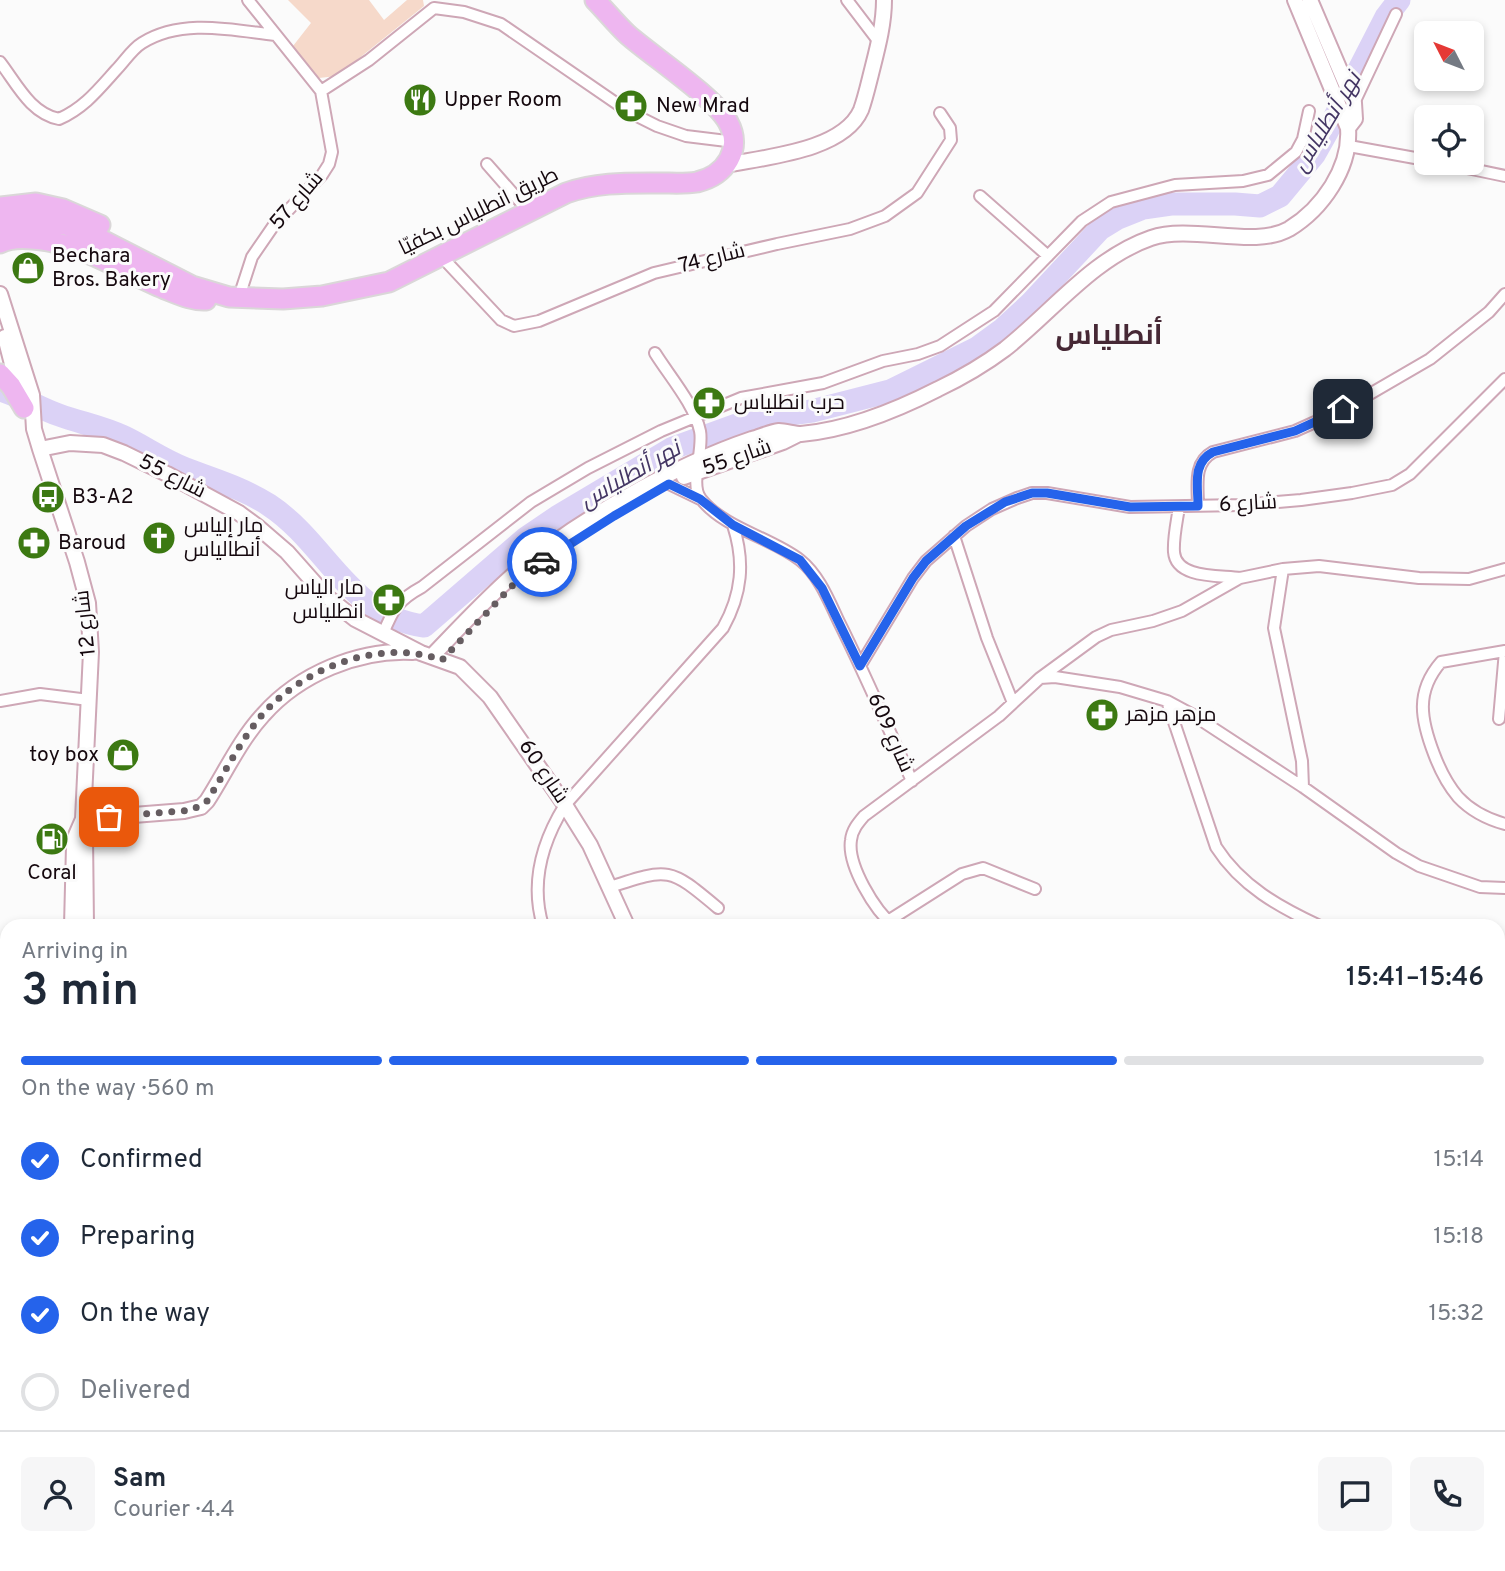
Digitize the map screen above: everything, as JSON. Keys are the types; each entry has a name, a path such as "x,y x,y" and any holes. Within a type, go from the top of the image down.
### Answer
{"highway":[{"path":"595,0 627,33 727,119 735,142 733,154 726,165"},
{"name":"طريق انطلياس بكفيّا","path":"0,223 27,220 66,225 102,240 192,286 230,296 283,299 321,296 389,282 586,186 603,183 697,182 714,175 726,165"},
{"path":"0,207 36,203 64,209 194,272 230,296"},
{"path":"0,243 24,239 55,242 107,261 143,280 183,296 204,301 230,296"}],"street":[{"name":"شارع 57","path":"230,296 274,225 329,164 332,152 321,91 248,0"},
{"path":"847,0 879,42"},
{"path":"726,165 818,145 838,137 860,112 879,42 884,0"},
{"path":"1295,0 1345,123 1349,146 1414,158"},
{"path":"1310,0 1352,99 1355,119 1345,123"},
{"path":"321,91 369,61 433,4 501,24 629,112 657,126 686,136 735,142"},
{"path":"1352,99 1396,14"},
{"path":"0,62 34,108 46,116 59,118 86,103 140,44 160,34 205,27 275,35"},
{"path":"363,657 379,629 403,597 422,587 531,502 588,468 694,416 741,398 823,383 883,361 918,354 940,346 994,311 1082,221 1111,202 1268,175 1296,152 1303,139 1309,111"},
{"name":"شارع 74","path":"442,257 501,320 514,326 539,321 654,274 850,229 885,216 917,193 951,140 950,128 940,113"},
{"name":"شارع 55","path":"40,449 70,443 103,445 209,496 268,534 346,614 432,656 541,563 669,484 699,460 783,442 799,434 856,422 937,390 1004,350 1106,262 1151,238 1177,233 1266,236 1290,228 1325,195 1338,176 1349,146"},
{"path":"487,164 530,213"},
{"path":"1484,172 1505,176"},
{"path":"980,196 1048,256"},
{"path":"0,294 22,401"},
{"path":"1198,506 1198,467 1205,456 1295,431 1343,409 1430,359 1489,312 1505,294"},
{"path":"0,323 22,401"},
{"path":"655,353 694,416 700,432 696,490 700,499"},
{"name":"شارع 6","path":"860,666 926,561 954,536 992,509 1032,493 1047,493 1130,507 1179,507 1301,500 1392,485 1410,474 1505,379"},
{"name":"شارع 12","path":"22,401 77,562 88,603 91,652 82,822 85,835 86,919"},
{"path":"82,822 201,807 256,723 274,704 315,674 363,657 402,652 432,656 489,597 544,551 613,505 699,460"},
{"name":"شارع 609","path":"669,484 700,499 733,525 800,560 822,588 912,782"},
{"path":"1179,507 1174,552 1177,562 1188,572 1240,578"},
{"path":"542,919 538,901 540,861 545,841 565,805 723,628 735,603 741,577 739,542 733,525"},
{"path":"954,536 987,638 1013,704"},
{"path":"887,919 854,867 850,851 855,827 864,816 1013,704 1040,678 1104,634 1182,611 1240,578 1283,569 1319,566 1419,578 1469,579 1505,569"},
{"path":"1283,569 1274,628 1302,761 1303,787"},
{"path":"1499,719 1505,651 1441,662 1431,674 1424,691 1424,728 1442,774 1458,797 1486,818 1505,824"},
{"name":"شارع 60","path":"432,656 460,667 490,697 590,845 623,919"},
{"path":"1040,678 1055,677 1121,687 1167,701 1303,787 1419,866 1480,887 1505,888"},
{"path":"0,701 40,694 89,700"},
{"path":"1167,701 1216,847 1228,867 1258,893 1307,919"},
{"name":"شارع 12","path":"72,919 74,846 82,822"},
{"path":"898,919 962,874 983,869 1035,889"},
{"path":"610,887 657,872 681,877 718,908"}],"shaded area":[{"path":"288,0 369,0 384,20 407,0 423,0 424,6 337,76 319,78 293,46 311,23"}],"waterway":[{"name":"نهر أنطلياس","path":"0,390 59,415 116,434 178,466 259,499 289,521 340,576 376,608 398,619 424,626 526,538 673,448 753,419 812,411 890,391 977,348 1030,304 1100,229 1118,218 1143,208 1171,204 1260,206 1280,196 1314,155 1386,17 1399,0"}],"way so far":[{"path":"109,817 201,807 262,716 286,693 331,667 382,653 422,653 442,660 512,586 542,562"}],"place":[{"name":"Upper Room","path":"420,100"},
{"name":"New Mrad","path":"631,106"},
{"name":"Bechara Bros. Bakery","path":"28,268"},
{"name":"حرب انطلياس","path":"709,403"},
{"name":"B3-A2","path":"48,497"},
{"name":"مار إلياس أنطالياس","path":"159,538"},
{"name":"Baroud","path":"34,543"},
{"name":"مار الياس انطلياس","path":"389,600"},
{"name":"مزهر مزهر","path":"1102,715"},
{"name":"toy box","path":"123,755"},
{"name":"Coral","path":"52,839"}],"district":[{"name":"أنطلياس","path":"1109,337"}],"route":[{"path":"542,562 669,484 700,499 733,525 800,560 822,588 860,666 926,561 966,526 1005,502 1032,493 1047,493 1130,507 1198,506 1198,467 1205,456 1295,431 1343,409"}]}
